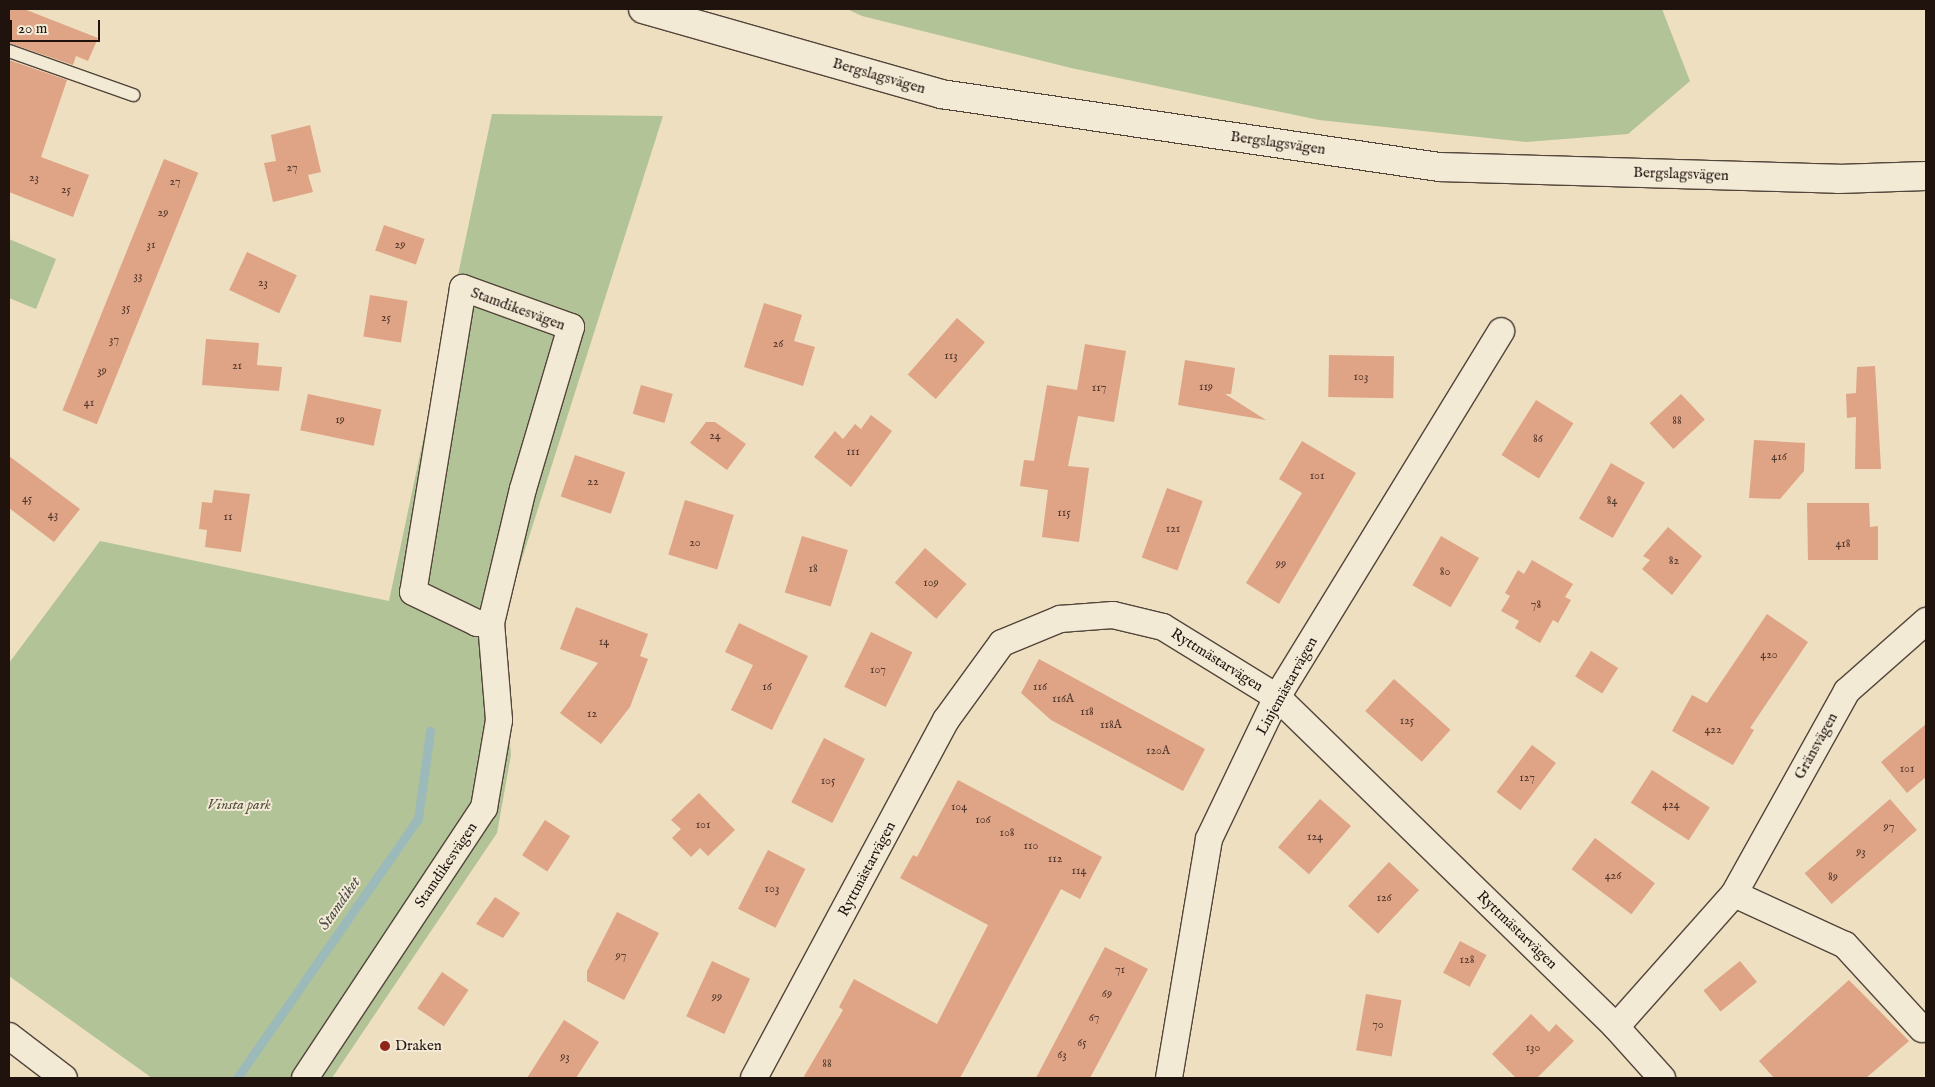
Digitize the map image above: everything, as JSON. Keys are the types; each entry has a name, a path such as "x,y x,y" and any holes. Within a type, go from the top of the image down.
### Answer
{"main road":[{"name":"Bergslagsvägen","path":"643,9 941,94 1439,167 1838,179 1926,176"}],"street":[{"name":"Stamdikesvägen","path":"305,1078 484,808 498,720 491,623 523,489 571,327 463,288 413,592 477,623 491,623"},
{"name":"Linjemästarvägen","path":"1169,1078 1209,839 1277,697 1501,331"},
{"name":"Ryttmästarvägen","path":"754,1078 946,720 1002,643 1060,619 1113,615 1163,627 1277,697 1616,1027 1662,1078"},
{"name":"Gränsvägen","path":"1616,1027 1734,894 1847,691 1926,621"},
{"path":"1734,894 1845,945 1922,1029"},
{"path":"9,1036 37,1070 64,1078"}],"lane":[{"path":"9,51 133,95"}],"green space":[{"path":"847,9 1662,9 1690,81 1628,134 1526,142 1319,120 1071,68 862,16"},
{"name":"Vinsta park","path":"492,114 663,116 500,628 511,755 497,833 332,1078 152,1078 9,976 9,663 100,541 389,601"},
{"path":"9,239 56,259 36,309 9,298"}],"building":[{"path":"9,9 24,9 98,38 88,61 76,56 73,65 9,43"},
{"path":"9,60 67,80 41,157 89,175 73,217 9,192"},
{"path":"310,125 321,172 308,175 313,192 273,202 264,163 276,161 271,135"},
{"path":"164,159 198,173 97,424 62,410"},
{"path":"384,225 425,239 416,265 375,251"},
{"path":"247,252 297,275 279,313 229,290"},
{"path":"370,295 408,301 401,342 363,336"},
{"path":"764,303 802,315 794,341 815,347 803,386 744,367"},
{"path":"957,318 985,342 936,399 908,375"},
{"path":"206,339 259,343 257,365 282,367 279,391 202,385"},
{"path":"1085,344 1126,351 1114,422 1078,416 1068,466 1089,468 1079,542 1042,537 1048,490 1020,486 1024,460 1034,461 1047,385 1077,390"},
{"path":"1329,355 1394,356 1393,398 1328,397"},
{"path":"1185,360 1235,368 1231,394 1225,394 1266,420 1178,405"},
{"path":"1875,366 1881,469 1855,469 1856,417 1847,418 1846,394 1856,393 1857,367"},
{"path":"641,385 673,394 664,423 633,414"},
{"path":"308,394 381,410 374,446 300,430"},
{"path":"1681,394 1705,420 1673,449 1650,423"},
{"path":"1536,400 1573,423 1539,478 1502,455"},
{"path":"871,415 892,431 851,487 814,457 835,431 843,439 855,424 861,429"},
{"path":"706,422 715,422 746,444 727,470 690,443"},
{"path":"1754,440 1805,443 1804,471 1780,499 1749,498"},
{"path":"1302,441 1356,473 1279,604 1246,583 1302,493 1279,479"},
{"path":"575,455 625,472 611,514 561,497"},
{"path":"9,456 80,509 54,542 9,508"},
{"path":"1611,463 1645,482 1613,538 1579,518"},
{"path":"1167,488 1203,501 1177,571 1142,558"},
{"path":"214,490 250,494 241,552 205,547 207,530 199,529 202,502 212,503"},
{"path":"685,500 734,515 717,569 668,555"},
{"path":"1807,503 1869,503 1870,527 1878,526 1878,560 1808,560"},
{"path":"1668,527 1702,556 1672,595 1642,569 1650,560 1643,556"},
{"path":"802,536 848,550 831,606 785,592"},
{"path":"1441,536 1479,558 1451,607 1412,585"},
{"path":"925,548 967,584 936,619 895,583"},
{"path":"1532,560 1573,584 1565,597 1571,600 1558,623 1553,620 1540,643 1515,628 1519,621 1501,611 1510,596 1505,593 1518,570 1524,574"},
{"path":"576,607 648,634 640,656 648,659 630,707 601,744 560,713 598,663 560,649"},
{"path":"1767,614 1808,642 1750,728 1754,730 1733,765 1672,731 1692,695 1707,703"},
{"path":"739,623 808,656 772,730 731,710 753,665 725,652"},
{"path":"871,632 912,652 886,707 844,687"},
{"path":"1591,651 1618,668 1602,693 1575,676"},
{"path":"1039,659 1205,749 1183,791 1051,720 1021,693"},
{"path":"1394,679 1450,730 1422,762 1365,711"},
{"path":"1926,724 1926,777 1907,793 1881,762"},
{"path":"824,738 865,759 832,823 791,802"},
{"path":"1532,745 1556,763 1520,810 1496,792"},
{"path":"1652,770 1710,808 1689,840 1631,803"},
{"path":"958,780 1102,857 1080,899 1061,889 960,1078 803,1078 843,1010 839,1007 854,979 937,1024 988,925 900,878 913,855 917,857"},
{"path":"699,793 735,830 708,856 700,848 691,857 672,838 681,829 671,820"},
{"path":"1320,799 1351,826 1309,874 1278,847"},
{"path":"1890,799 1917,830 1832,904 1805,873"},
{"path":"545,820 570,836 547,872 522,855"},
{"path":"1595,838 1655,883 1631,914 1572,869"},
{"path":"768,850 805,869 775,928 738,909"},
{"path":"1389,862 1419,890 1378,934 1348,906"},
{"path":"495,897 520,913 503,938 476,924"},
{"path":"617,912 659,933 624,1000 587,981 587,971"},
{"path":"1460,941 1486,955 1470,987 1443,973"},
{"path":"1105,947 1148,969 1090,1078 1036,1078"},
{"path":"712,961 750,979 724,1034 686,1016"},
{"path":"1740,961 1757,982 1720,1012 1703,991"},
{"path":"442,972 469,990 444,1026 417,1008"},
{"path":"1849,980 1909,1041 1866,1078 1774,1078 1759,1061"},
{"path":"1366,994 1401,1000 1392,1056 1356,1050"},
{"path":"1531,1014 1549,1032 1556,1024 1574,1041 1537,1078 1516,1078 1492,1054"},
{"path":"564,1020 599,1042 576,1078 527,1078"}],"waterway":[{"name":"Stamdiket","path":"237,1078 418,819 430,731"}],"place":[{"name":"Draken","path":"385,1046"}]}
